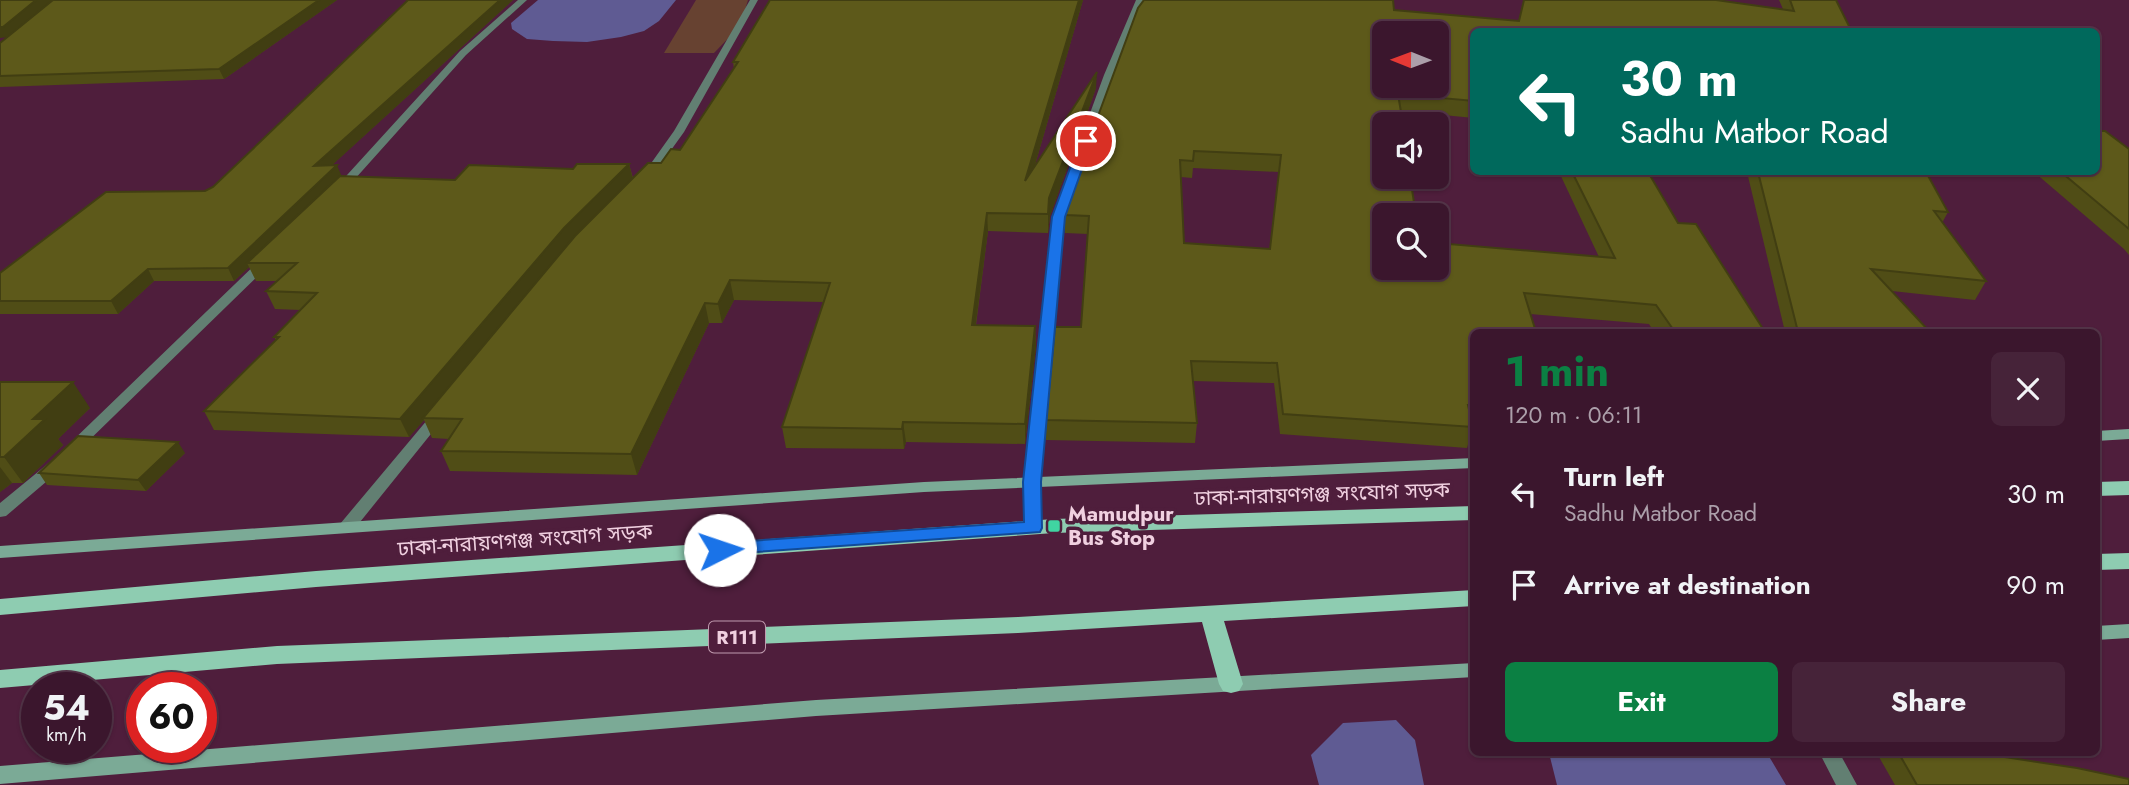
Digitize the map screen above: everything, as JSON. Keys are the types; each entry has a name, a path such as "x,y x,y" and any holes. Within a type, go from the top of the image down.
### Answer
{"main road":[{"path":"2100,489 2129,488"},
{"name":"ঢাকা-নারায়ণগঞ্জ সংযোগ সড়ক","path":"0,607 330,578 1033,528 1470,513"},
{"path":"2100,562 2129,561"},
{"name":"R111","path":"0,678 277,655 1018,625 1470,598"},
{"path":"1211,614 1231,684"}],"street":[{"path":"332,197 463,53 523,0"},
{"path":"636,187 679,132 754,0"},
{"path":"1033,528 1032,482 1058,217 1109,75 1140,0"},
{"path":"0,512 27,492 276,251"},
{"path":"346,528 450,402"},
{"path":"2100,436 2129,434"},
{"path":"0,552 1032,482 1470,463"},
{"path":"2100,633 2129,631"},
{"path":"0,775 816,708 1470,670"},
{"path":"1830,756 1847,785"}],"shaded area":[{"path":"538,0 676,0 659,21 644,31 587,42 527,39 512,29 511,23"},
{"path":"696,0 748,0 740,26 714,53 664,53"},
{"path":"1396,720 1415,740 1424,785 1319,785 1311,755 1343,723"},
{"path":"1550,756 1769,756 1786,785 1557,785"}],"building":[{"path":"0,0 36,0 0,27"},
{"path":"53,0 319,0 219,69 0,76 0,43"},
{"path":"408,0 500,0 314,166 337,165 228,268 148,269 111,301 0,301 0,273 106,192 205,191 213,187"},
{"path":"770,0 1079,0 1025,181 1097,72 1049,198 1048,214 987,213 972,325 1035,326 1025,424 903,422 902,429 782,427 830,283 730,280 718,304 705,303 631,454 441,451 462,419 423,418 575,236 648,163 661,163 671,149 680,150 738,62 733,62"},
{"path":"1144,0 1393,0 1394,10 1519,21 1524,0 1716,0 1794,11 1790,0 1836,0 1850,28 1470,28 1470,101 1441,98 1449,98 1449,21 1372,21 1372,98 1399,98 1401,112 1372,112 1372,189 1412,189 1414,203 1372,203 1372,280 1449,280 1449,244 1615,258 1574,175 1650,175 1678,223 1696,224 1763,329 1673,329 1656,305 1524,293 1535,329 1470,329 1470,427 1283,414 1277,363 1191,361 1197,423 1046,420 1055,327 1081,327 1089,216 1065,215 1067,200 1138,8","holes":["1194,151 1281,155 1270,249 1184,243 1180,160 1193,161"]},
{"path":"2100,131 2105,131 2129,149 2129,229 2065,175 2100,175"},
{"path":"577,164 629,164 564,228 400,419 204,411 279,337 274,337 317,293 266,291 297,263 247,263 340,176 455,180 469,165 573,169"},
{"path":"1759,175 1928,175 1948,212 1934,211 1986,281 1871,269 1927,329 1797,329"},
{"path":"0,382 73,382 33,419 45,419 4,457 0,457"},
{"path":"78,436 178,442 138,480 39,473"},
{"path":"1900,756 1998,756 2129,779 2129,785 1917,785"}],"place":[{"name":"Mamudpur Bus Stop","path":"1054,526"}],"route":[{"path":"720,550 1033,528 1032,482 1058,217 1086,141"}]}
